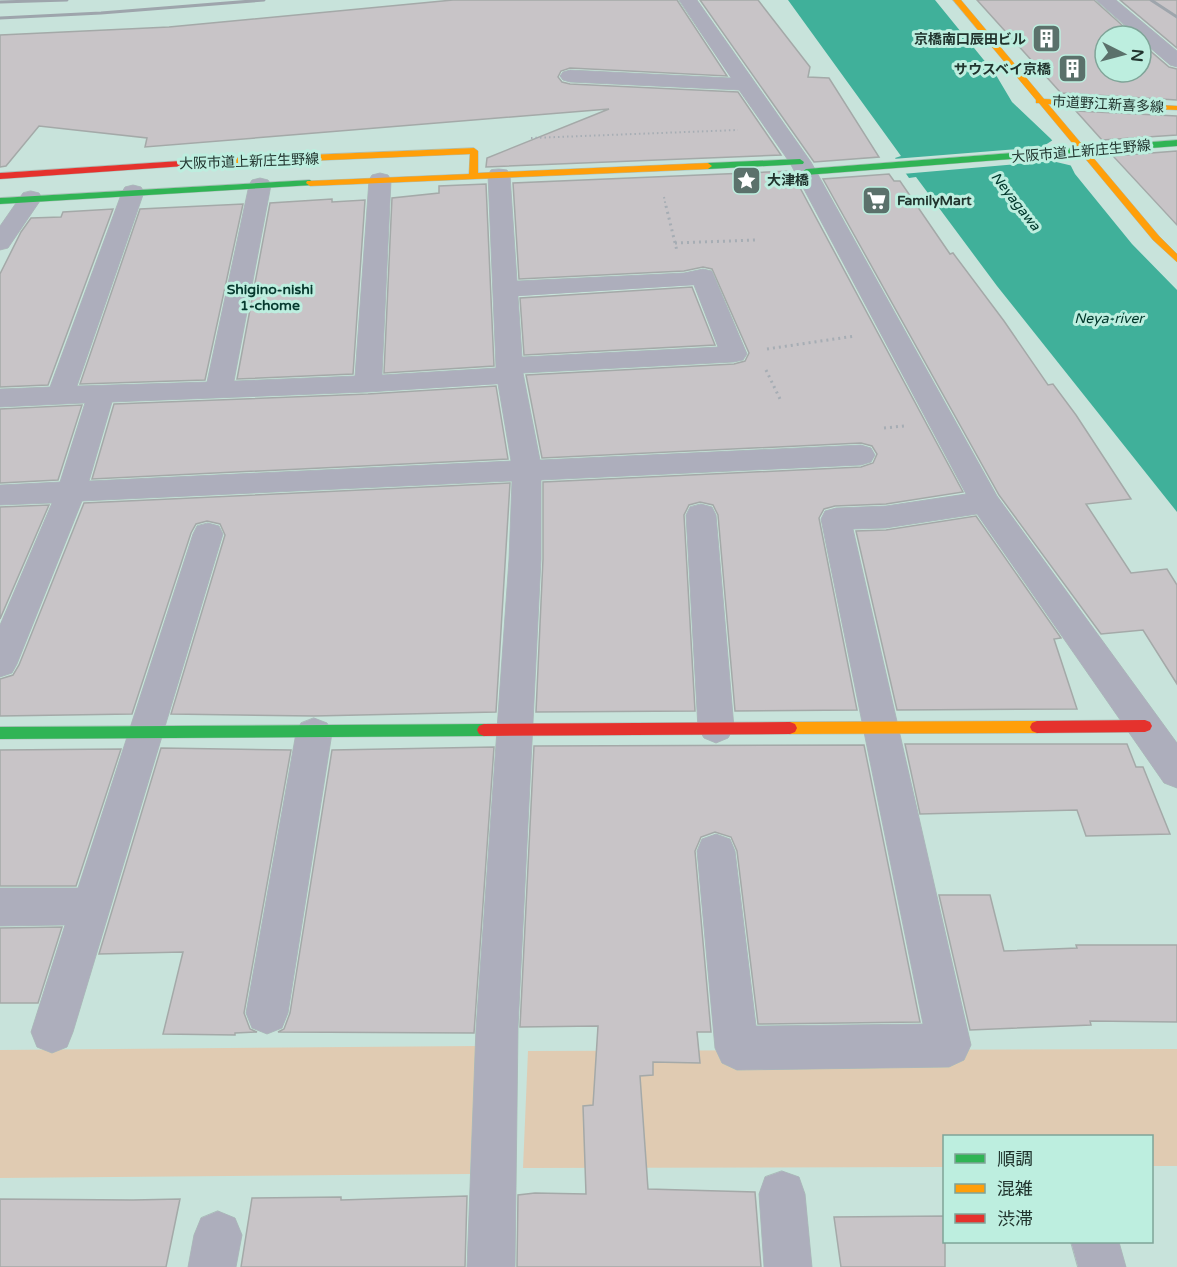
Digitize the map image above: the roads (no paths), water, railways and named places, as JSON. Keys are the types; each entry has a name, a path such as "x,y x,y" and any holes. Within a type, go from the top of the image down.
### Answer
{"main road":[{"path":"957,0 1039,101 1155,238 1177,260"},
{"name":"市道野江新喜多線","path":"1039,101 1177,108"},
{"name":"大阪市道上新庄生野線","path":"0,201 380,180 891,166 1177,143"},
{"name":"大阪市道上新庄生野線","path":"0,176 168,164 474,152 486,176"},
{"path":"0,733 147,731 314,733 515,729 1145,726"}],"street":[{"path":"688,0 803,167 985,502 1177,772"},
{"path":"1105,0 1177,61"},
{"path":"570,76 745,84"},
{"path":"486,176 506,289 510,371 527,470 515,729 497,1028 491,1267"},
{"path":"368,384 380,180"},
{"path":"219,390 260,185"},
{"path":"60,396 133,192"},
{"path":"0,243 31,198"},
{"path":"0,398 368,384 746,352 703,276 684,280 506,289"},
{"path":"0,664 70,493 101,395"},
{"path":"0,495 861,455"},
{"path":"716,851 737,1048 949,1044 836,519 886,517 985,502"},
{"path":"701,515 716,729"},
{"path":"52,1032 208,534"},
{"path":"267,1014 314,733"},
{"path":"0,907 91,906"},
{"path":"782,1194 788,1267"},
{"path":"1095,1243 1102,1267"}],"water":[{"name":"Neya-river","path":"788,0 935,0 996,75 1012,102 1051,139 1075,174 1132,244 1177,290 1177,512 997,286 916,177 909,178 895,158 901,156"}],"railway":[{"path":"0,2 67,0"},
{"path":"0,18 101,13 264,0"},
{"path":"1151,0 1177,17"}],"place":[{"name":"京橋南口辰田ビル","path":"1047,39"},
{"name":"サウスベイ京橋","path":"1072,69"},
{"name":"大津橋","path":"746,180"},
{"name":"FamilyMart","path":"876,200"}],"district":[{"name":"Shigino-nishi 1-chome","path":"270,298"}],"water label":[{"name":"Neyagawa","path":"1016,201"}]}
